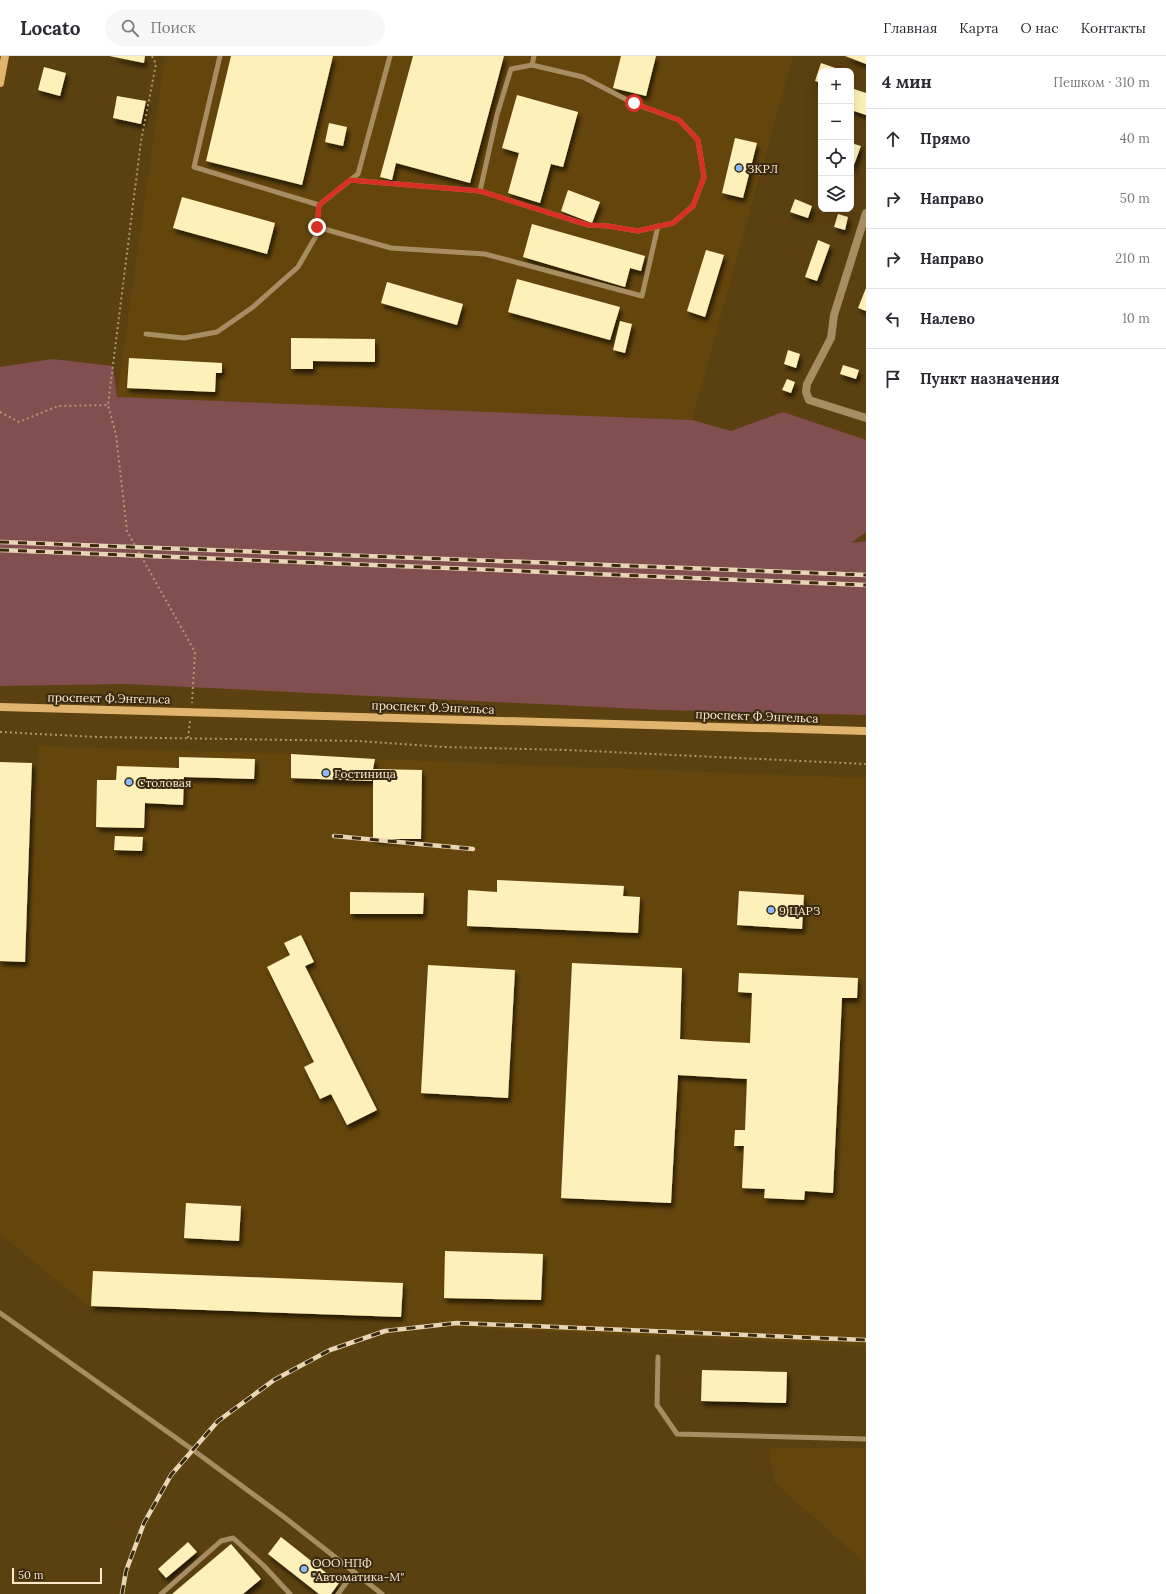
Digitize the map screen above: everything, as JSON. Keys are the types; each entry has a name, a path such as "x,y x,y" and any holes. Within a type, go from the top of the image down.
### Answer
{"street":[{"path":"0,83 5,56"},
{"path":"866,213 834,315 831,338 807,384 806,392 809,400 866,418"},
{"name":"проспект Ф.Энгельса","path":"0,707 866,731"}],"lane":[{"path":"220,56 194,167 319,205"},
{"path":"146,334 184,338 217,332 252,307 298,266 316,236 319,205 358,174 390,56"},
{"path":"532,65 534,56"},
{"path":"350,180 480,191 588,225 608,226 638,231 673,223 693,206 704,177 698,140 679,120 634,103 583,77 532,65 511,69 497,115 480,191"},
{"path":"317,227 391,248 485,254 642,296 658,226"},
{"path":"0,1313 200,1454 284,1516 382,1594"},
{"path":"658,1356 657,1405 677,1434 866,1439"},
{"path":"161,1594 221,1541 232,1538 263,1565 290,1594"},
{"path":"338,1594 354,1572"}],"path":[{"path":"152,56 156,64 142,141 108,405 116,435 127,531 195,652 192,712 188,738"},
{"path":"0,412 19,422 58,406 108,405"},
{"path":"0,732 98,737 358,741 445,747 567,750 866,764"}],"shaded area":[{"path":"165,56 793,56 692,420 117,397"},
{"path":"52,359 113,366 117,397 692,420 731,431 783,412 866,440 866,532 851,543 866,541 866,715 661,710 126,684 0,686 0,367"},
{"path":"39,746 291,754 375,759 866,778 866,1346 94,1311 0,1234 0,965 27,965"},
{"path":"769,1448 866,1448 866,1594 865,1563 774,1482"}],"building":[{"path":"109,56 145,56 144,63"},
{"path":"231,56 333,56 302,185 206,161"},
{"path":"413,56 504,56 470,183 396,163 392,180 380,177"},
{"path":"621,56 656,56 646,96 613,88"},
{"path":"845,56 866,56 866,64"},
{"path":"821,63 835,68 819,68"},
{"path":"44,67 66,73 60,96 38,90"},
{"path":"818,72 818,82 815,81"},
{"path":"854,89 866,93 866,115 854,111"},
{"path":"517,95 578,112 563,167 551,164 540,203 508,193 519,153 502,148"},
{"path":"117,96 146,101 141,124 113,118"},
{"path":"329,123 347,127 343,146 325,142"},
{"name":"ЗКРЛ","path":"735,138 757,143 743,198 722,193"},
{"path":"854,144 861,146 854,165"},
{"path":"568,190 600,202 592,223 561,211"},
{"path":"182,197 275,223 267,254 173,228"},
{"path":"795,199 812,206 808,218 790,212"},
{"path":"838,214 848,217 845,230 834,227"},
{"path":"532,224 645,256 641,271 630,268 625,287 523,257"},
{"path":"818,240 830,245 817,281 805,277"},
{"path":"706,250 724,255 705,317 687,311"},
{"path":"517,279 620,307 610,340 508,312"},
{"path":"387,282 463,304 457,325 381,303"},
{"path":"866,288 866,311 858,308"},
{"path":"620,321 632,324 625,353 613,350"},
{"path":"291,338 375,339 375,362 313,361 313,369 291,369"},
{"path":"788,350 800,354 796,368 784,364"},
{"path":"129,358 222,363 222,373 216,373 215,392 127,388"},
{"path":"843,365 859,370 856,379 840,374"},
{"path":"787,379 795,382 791,393 782,390"},
{"path":"291,754 375,759 372,781 291,778"},
{"path":"179,757 255,759 254,779 184,777 183,805 145,803 144,828 96,827 97,780 116,780 117,766 179,768"},
{"path":"0,762 32,763 25,962 0,961"},
{"path":"373,769 422,770 421,839 373,839"},
{"path":"115,836 143,837 142,851 114,850"},
{"path":"497,880 624,886 623,896 640,897 638,933 467,926 468,890 497,892"},
{"name":"9 ЦАРЗ","path":"739,891 804,895 802,929 737,925"},
{"path":"350,892 424,893 423,914 350,914"},
{"path":"301,935 314,962 305,966 377,1110 347,1125 331,1094 320,1099 304,1067 314,1062 267,967 290,955 284,943"},
{"path":"572,963 682,968 680,1039 709,1041 750,1043 752,993 738,992 739,973 858,978 857,998 842,998 833,1193 805,1191 804,1200 764,1198 765,1189 742,1188 744,1146 734,1146 735,1130 745,1130 747,1079 678,1075 671,1203 561,1198"},
{"path":"428,965 515,970 508,1098 421,1093"},
{"path":"186,1203 241,1206 239,1241 184,1238"},
{"path":"445,1251 543,1254 541,1300 444,1298"},
{"path":"93,1271 403,1283 401,1317 91,1306"},
{"path":"702,1370 787,1372 786,1403 701,1401"},
{"name":"ООО НПФ \"Автоматика-М\"","path":"281,1537 339,1583 331,1594 319,1594 268,1554"},
{"path":"188,1542 197,1552 166,1578 158,1569"},
{"path":"231,1544 261,1579 243,1594 172,1594"}],"railway":[{"path":"0,542 866,575"},
{"path":"0,550 866,585"},
{"path":"334,836 473,849"},
{"path":"122,1594 126,1571 144,1523 171,1475 218,1421 274,1380 330,1350 385,1331 457,1323 866,1340"}],"place":[{"name":"ЗКРЛ","path":"739,168"},
{"name":"Гостиница","path":"326,773"},
{"name":"Столовая","path":"129,782"},
{"name":"9 ЦАРЗ","path":"771,910"},
{"name":"ООО НПФ \"Автоматика-М\"","path":"304,1569"}],"route":[{"path":"317,227 319,205 350,180 480,191 588,225 608,226 638,231 673,223 693,206 704,177 698,140 679,120 634,103"}]}
